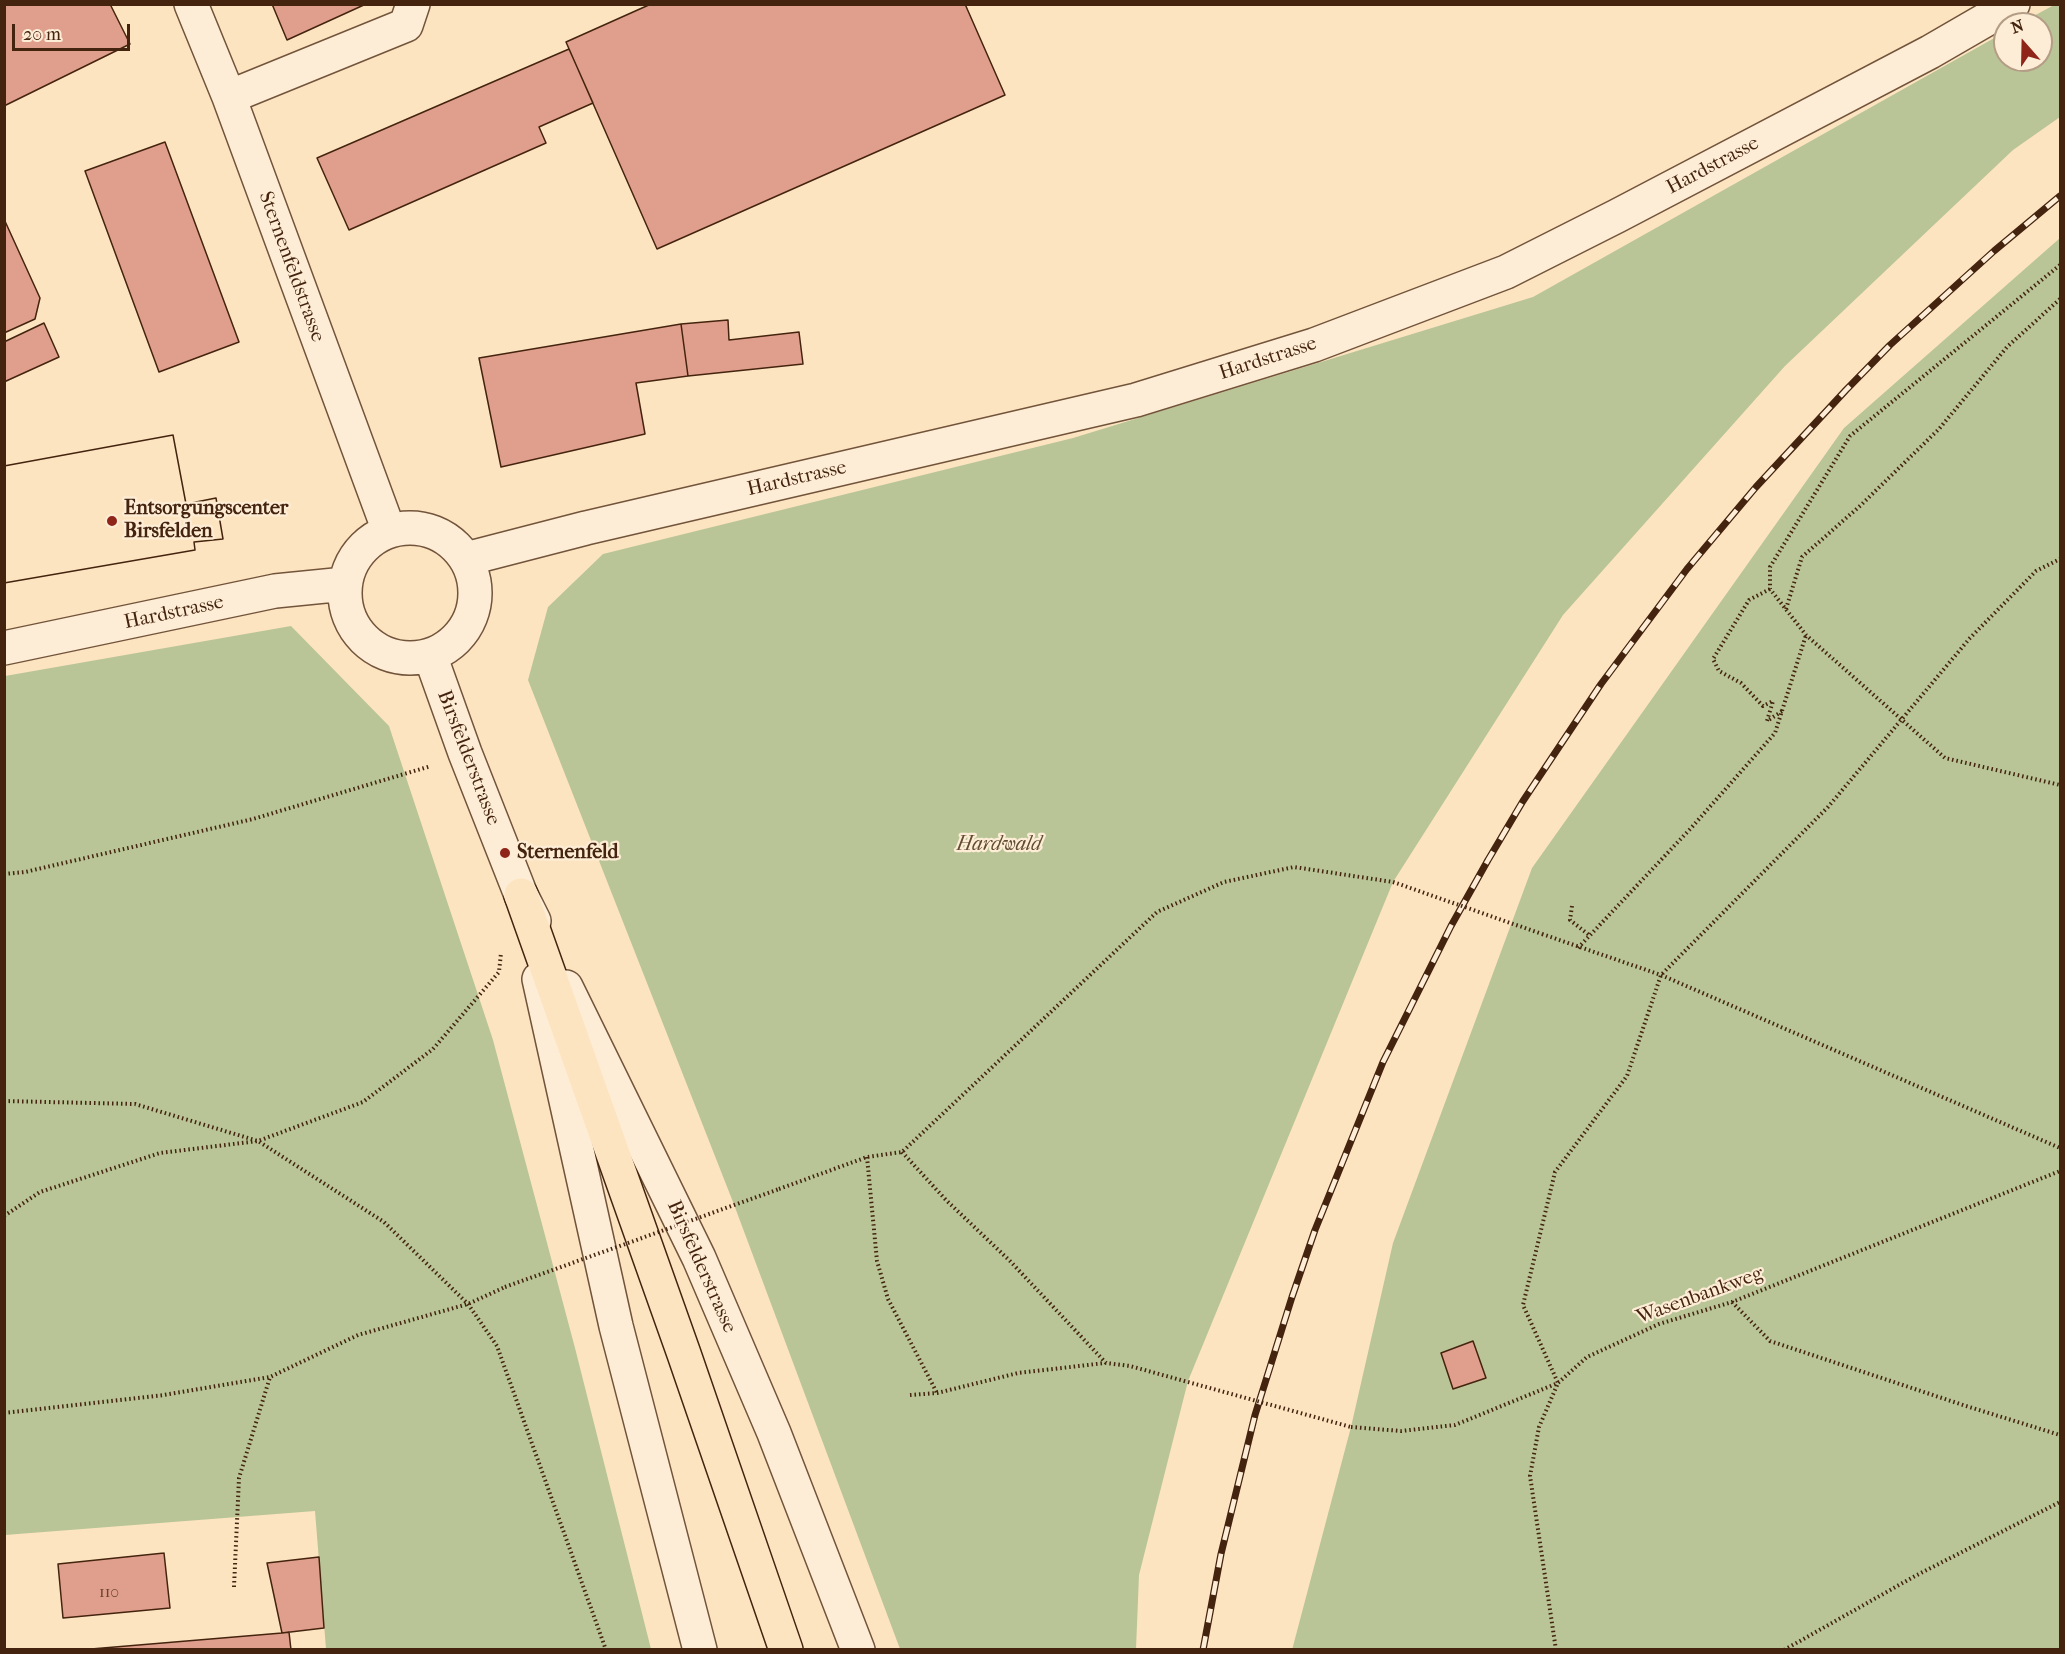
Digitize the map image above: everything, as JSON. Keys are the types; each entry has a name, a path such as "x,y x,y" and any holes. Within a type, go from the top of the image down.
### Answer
{"highway":[{"path":"521,895 786,1650"}],"street":[{"name":"Sternenfeldstrasse","path":"191,4 229,97 389,531"},
{"path":"229,97 406,25 413,4"},
{"name":"Hardstrasse","path":"466,559 586,528 1136,400 1314,345 1506,272 1920,58 2013,4"},
{"path":"406,528 423,529 440,535 455,545 466,559 473,574 474,607 468,623 458,637 445,648 430,655 411,658 392,656 375,648 361,637 350,621 345,602 345,584 350,566 359,551 373,539 389,531 406,528"},
{"name":"Hardstrasse","path":"4,648 275,591 345,584"},
{"name":"Birsfelderstrasse","path":"430,655 465,753 521,895 699,1258 774,1433 858,1650"},
{"name":"Birsfelderstrasse","path":"521,895 616,1326 700,1650"}],"path":[{"path":"2061,265 1850,436 1770,567 1770,590 1806,635 1945,758 2061,785"},
{"path":"1786,610 1802,558 1861,505 1939,429 2007,347 2061,299"},
{"path":"1556,1650 1530,1476 1539,1427 1558,1383 1523,1305 1555,1172 1627,1076 1661,975 1828,807 1978,630 2036,571 2061,559"},
{"path":"1770,590 1749,600 1713,659 1719,671 1741,683 1763,706 1773,701 1767,721 1784,710"},
{"path":"1578,948 1692,827 1775,733 1806,635"},
{"path":"4,874 25,872 254,819 410,774"},
{"path":"4,1413 164,1395 270,1377 358,1335 468,1304 505,1287 867,1157 902,1152 1157,912 1224,882 1294,867 1393,882 1661,975 2061,1148"},
{"path":"1572,906 1570,920 1589,935"},
{"path":"4,1216 40,1192 160,1153 258,1141 363,1102 433,1049 499,972 501,948"},
{"path":"4,1101 135,1104 258,1141 384,1222 468,1304 497,1347 606,1650"},
{"path":"902,1152 1106,1363"},
{"path":"867,1157 877,1261 888,1299 937,1393"},
{"name":"Wasenbankweg","path":"910,1395 937,1393 1018,1373 1106,1363 1130,1366 1351,1427 1401,1431 1455,1425 1558,1383 1587,1357 1659,1324 1732,1302 2061,1171"},
{"path":"1732,1302 1770,1341 2061,1435"},
{"path":"234,1587 239,1478 270,1377"},
{"path":"1784,1650 1916,1576 2061,1502"}],"green space":[{"name":"Hardwald","path":"2054,5 2060,5 2060,117 2013,150 1785,366 1563,615 1393,882 1188,1381 1139,1575 1136,1649 900,1649 733,1202 528,680 548,607 603,554 1073,438 1533,297 1993,39 1993,72 2053,72 2053,12 2041,12"},
{"path":"2060,238 2060,1649 1292,1650 1351,1427 1393,1243 1532,868 1844,428"},
{"path":"291,626 389,726 493,1040 575,1348 651,1649 326,1649 315,1511 5,1535 5,676"}],"building":[{"path":"4,4 110,4 130,44 4,106"},
{"path":"272,4 366,4 287,40"},
{"path":"651,4 965,4 1005,95 657,249 566,42"},
{"path":"569,49 593,103 539,127 546,143 349,230 317,158"},
{"path":"165,142 239,342 159,372 85,171"},
{"path":"4,219 40,298 35,319 4,333"},
{"path":"728,320 729,340 799,332 803,364 688,376 681,324"},
{"path":"44,323 59,357 4,382 4,342"},
{"path":"681,324 688,376 636,383 645,434 501,467 479,358"},
{"name":"Entsorgungscenter Birsfelden","path":"173,435 186,504 216,498 223,539 194,542 195,550 4,583 4,466"},
{"name":"Entsorgungscenter Birsfelden","path":"173,435 186,504 216,498 223,539 194,542 195,550 4,583 4,466"},
{"path":"1473,1341 1486,1378 1453,1389 1441,1353"},
{"path":"164,1553 170,1608 63,1618 58,1564"},
{"path":"319,1557 324,1628 282,1633 267,1563"},
{"path":"289,1632 291,1650 79,1650 282,1633"}],"railway":[{"path":"1203,1650 1221,1554 1255,1415 1315,1230 1383,1062 1451,926 1488,860 1523,801 1601,684 1687,569 1756,487 1890,345 1994,251 2060,196"}],"place":[{"name":"Entsorgungscenter Birsfelden","path":"112,521"},
{"name":"Sternenfeld","path":"505,853"}]}
